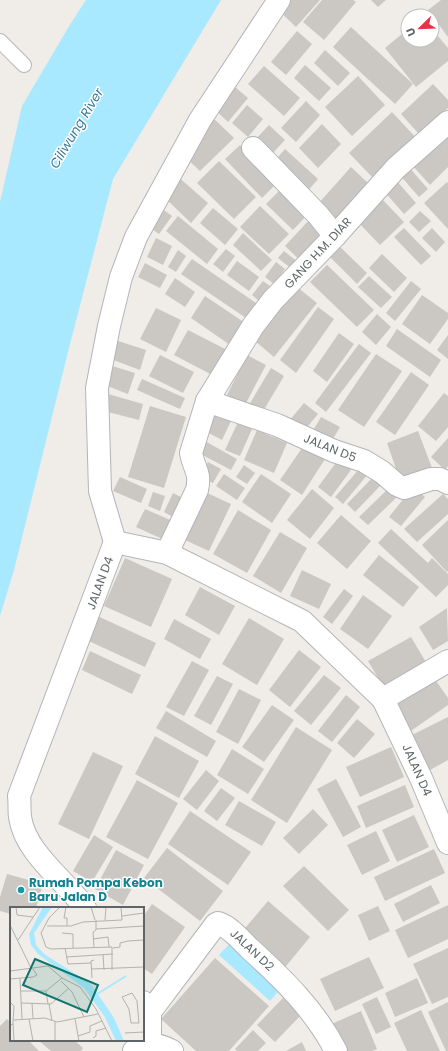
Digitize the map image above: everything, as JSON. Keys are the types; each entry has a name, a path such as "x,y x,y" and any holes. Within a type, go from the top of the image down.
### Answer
{"street":[{"path":"115,542 100,491 97,435 97,388 109,326 121,277 136,237 200,120 279,0"},
{"name":"GANG H.M. DIAR","path":"167,553 197,490 199,480 196,467 192,461 191,453 207,400 253,326 273,300 335,236 396,168 448,122"},
{"path":"253,148 318,214 335,236"},
{"name":"JALAN D5","path":"207,400 277,425 334,450 364,461 382,472 396,485 404,488 431,479 440,479 448,483"},
{"name":"JALAN D4","path":"84,907 37,853 25,834 20,818 20,796 115,542 167,553 302,621 383,699 421,778 448,843"},
{"path":"383,699 448,662"},
{"name":"JALAN D2","path":"146,1007 218,923 228,928 274,971 309,1007 336,1051"},
{"path":"144,1027 146,1007"},
{"path":"142,1047 163,1046 172,1051"}],"lane":[{"path":"0,41 24,66"}],"water":[{"name":"Ciliwung River","path":"86,0 221,0 113,179 14,570 0,616 0,202 22,106"},
{"path":"233,940 283,986 270,1001 219,955"}],"building":[{"path":"282,0 320,0 296,27 276,8"},
{"path":"322,0 353,0 356,2 324,40 303,22"},
{"path":"371,0 386,0 378,7"},
{"path":"441,0 448,0 448,37 440,26 440,8 431,8"},
{"path":"351,27 413,84 395,104 333,47"},
{"path":"297,31 312,44 286,75 271,62"},
{"path":"400,36 400,48 440,48 440,38 448,48 448,61 416,87 385,48"},
{"path":"325,50 350,73 338,86 314,63"},
{"path":"305,65 331,88 319,101 294,78"},
{"path":"264,66 300,98 284,116 248,84"},
{"path":"358,76 385,105 352,136 325,107"},
{"path":"229,82 248,98 228,122 211,106"},
{"path":"433,84 448,100 448,108 419,134 401,114"},
{"path":"306,101 320,115 296,142 281,128"},
{"path":"247,105 263,119 248,137 232,123"},
{"path":"392,112 418,140 375,180 349,153"},
{"path":"211,116 234,138 200,171 183,155"},
{"path":"322,124 341,144 318,168 299,148"},
{"path":"269,125 285,140 270,156 254,141"},
{"path":"444,134 448,138 448,167 430,185 412,165"},
{"path":"240,145 277,183 262,198 225,159"},
{"path":"285,149 318,179 306,193 273,163"},
{"path":"219,161 256,197 234,219 197,183"},
{"path":"407,165 428,189 419,197 398,173"},
{"path":"351,167 369,184 336,220 318,204"},
{"path":"176,175 208,203 191,223 162,195"},
{"path":"395,179 416,203 404,214 383,190"},
{"path":"447,182 448,183 448,229 424,203"},
{"path":"284,186 310,212 293,230 266,204"},
{"path":"379,196 404,222 380,245 355,219"},
{"path":"157,205 172,216 159,234 144,223"},
{"path":"260,206 289,234 269,254 240,227"},
{"path":"213,208 238,229 225,245 200,223"},
{"path":"420,211 431,221 419,232 409,222"},
{"path":"178,216 218,249 207,264 166,231"},
{"path":"310,219 329,237 303,263 285,246"},
{"path":"404,228 431,256 421,265 394,237"},
{"path":"432,228 445,242 436,252 422,238"},
{"path":"243,233 272,260 261,271 233,245"},
{"path":"156,238 172,246 163,265 147,257"},
{"path":"336,243 367,273 357,284 326,253"},
{"path":"226,249 235,256 223,272 213,264"},
{"path":"178,250 186,256 176,272 168,267"},
{"path":"284,251 299,263 293,270 278,258"},
{"path":"382,254 407,278 394,292 369,268"},
{"path":"192,259 256,303 246,318 181,274"},
{"path":"237,261 259,277 249,291 227,275"},
{"path":"276,262 285,269 274,284 265,277"},
{"path":"145,263 167,275 160,288 138,277"},
{"path":"327,265 374,310 357,327 310,282"},
{"path":"369,276 392,297 381,308 358,287"},
{"path":"175,278 195,292 185,307 165,294"},
{"path":"263,281 270,286 259,301 252,295"},
{"path":"411,281 421,289 395,321 386,313"},
{"path":"297,287 317,303 274,357 255,341"},
{"path":"422,295 448,313 448,319 430,344 402,324"},
{"path":"205,296 248,325 233,347 191,318"},
{"path":"318,307 334,319 296,373 280,360"},
{"path":"156,308 181,320 166,352 140,339"},
{"path":"377,314 391,327 376,345 362,332"},
{"path":"397,329 441,360 430,377 386,346"},
{"path":"188,330 229,351 216,377 174,355"},
{"path":"339,333 354,344 327,382 313,371"},
{"path":"448,335 448,359 437,350"},
{"path":"115,340 146,350 140,370 108,358"},
{"path":"359,344 371,353 326,412 315,403"},
{"path":"376,354 402,371 364,427 338,410"},
{"path":"160,355 194,372 183,393 149,376"},
{"path":"247,355 266,365 245,405 227,395"},
{"path":"109,365 135,373 128,394 102,384"},
{"path":"271,368 284,376 262,413 249,405"},
{"path":"411,372 429,385 395,435 376,422"},
{"path":"142,379 185,398 180,409 137,390"},
{"path":"444,393 448,396 448,427 436,441 418,426"},
{"path":"108,394 143,404 139,420 104,411"},
{"path":"304,403 318,414 303,432 289,421"},
{"path":"150,406 186,417 164,488 128,477"},
{"path":"213,411 231,421 222,440 203,430"},
{"path":"321,417 340,427 330,444 311,434"},
{"path":"238,422 252,429 240,456 225,450"},
{"path":"257,430 287,443 274,473 244,460"},
{"path":"418,431 432,468 400,480 387,443"},
{"path":"448,438 448,466 445,470 431,457"},
{"path":"203,440 237,459 231,470 197,452"},
{"path":"302,448 325,459 302,495 280,480"},
{"path":"338,460 351,470 331,497 318,487"},
{"path":"208,462 221,469 213,483 200,477"},
{"path":"244,465 255,473 247,484 236,477"},
{"path":"360,468 368,474 343,504 335,497"},
{"path":"224,474 245,488 237,500 216,486"},
{"path":"261,474 291,494 272,523 242,502"},
{"path":"120,477 147,489 141,503 113,491"},
{"path":"373,477 381,485 355,512 347,504"},
{"path":"391,486 399,495 368,525 359,517"},
{"path":"413,487 425,497 401,526 389,517"},
{"path":"312,489 334,508 310,539 287,520"},
{"path":"153,492 165,496 160,511 148,506"},
{"path":"173,493 190,502 180,521 164,512"},
{"path":"207,493 231,504 209,551 185,540"},
{"path":"443,494 448,499 448,514 417,542 404,529"},
{"path":"145,509 177,523 169,542 136,527"},
{"path":"238,510 271,530 247,573 213,554"},
{"path":"341,515 371,541 347,569 317,543"},
{"path":"448,520 448,571 447,572 422,545"},
{"path":"391,529 428,563 432,558 448,574 448,585 436,597 378,543"},
{"path":"280,532 307,548 281,593 253,576"},
{"path":"379,555 419,587 403,607 363,575"},
{"path":"125,558 172,579 151,627 104,606"},
{"path":"302,570 331,584 319,609 290,596"},
{"path":"200,587 235,606 219,635 185,615"},
{"path":"344,589 353,596 332,624 323,617"},
{"path":"363,595 392,616 368,649 340,629"},
{"path":"447,608 448,641 433,650 419,627"},
{"path":"91,613 156,643 145,667 80,637"},
{"path":"249,618 284,639 257,685 222,664"},
{"path":"174,619 211,639 200,659 164,639"},
{"path":"411,637 427,664 384,688 368,661"},
{"path":"299,650 321,667 290,707 269,690"},
{"path":"90,651 141,675 132,694 82,670"},
{"path":"192,661 209,670 184,716 166,707"},
{"path":"324,675 341,688 311,725 294,711"},
{"path":"217,676 233,684 211,725 194,716"},
{"path":"434,678 448,698 448,705 408,733 391,708"},
{"path":"239,689 261,700 238,744 216,732"},
{"path":"346,695 360,707 332,742 318,731"},
{"path":"272,705 294,720 264,762 242,747"},
{"path":"166,711 216,741 207,757 156,728"},
{"path":"448,717 448,760 430,770 412,735"},
{"path":"357,719 375,734 354,758 337,743"},
{"path":"296,727 332,750 287,823 251,800"},
{"path":"155,736 199,761 179,798 135,774"},
{"path":"391,747 404,777 360,797 346,767"},
{"path":"232,749 264,769 248,794 217,775"},
{"path":"93,752 123,766 89,839 58,824"},
{"path":"206,770 219,781 197,810 183,799"},
{"path":"336,779 361,827 343,837 317,789"},
{"path":"137,780 178,803 148,859 106,837"},
{"path":"405,785 414,807 366,828 357,806"},
{"path":"221,788 235,798 217,821 204,811"},
{"path":"239,801 276,822 262,846 225,825"},
{"path":"313,809 328,825 299,854 283,838"},
{"path":"190,811 251,852 228,885 168,844"},
{"path":"414,815 429,847 397,862 382,830"},
{"path":"376,831 390,861 362,875 347,845"},
{"path":"94,835 113,847 92,882 73,871"},
{"path":"167,848 223,891 200,921 144,878"},
{"path":"434,849 445,873 385,901 374,877"},
{"path":"116,850 144,865 123,905 95,889"},
{"path":"304,866 349,910 328,931 283,886"},
{"name":"Rumah Pompa Kebon Baru Jalan D","path":"7,874 43,884 36,907 10,907 10,914 0,911 0,897"},
{"path":"431,885 440,903 403,922 394,904"},
{"path":"268,901 310,937 282,971 240,934"},
{"path":"152,904 185,927 152,974 144,969 144,916"},
{"path":"448,905 448,939 408,958 395,930"},
{"path":"378,906 390,931 369,941 358,915"},
{"path":"448,948 448,997 432,1004 413,964"},
{"path":"369,957 384,988 335,1011 320,979"},
{"path":"215,958 269,1006 229,1051 196,1051 161,1019"},
{"path":"417,978 428,1003 395,1017 385,993"},
{"path":"377,997 391,1027 376,1034 362,1004"},
{"path":"283,998 301,1015 275,1042 257,1025"},
{"path":"448,1002 448,1051 446,1051 428,1012"},
{"path":"421,1010 440,1051 407,1051 394,1023"},
{"path":"361,1011 377,1049 372,1051 338,1051 327,1026"},
{"path":"7,1019 10,1022 10,1041 29,1041 39,1051 0,1051 0,1026"},
{"path":"253,1030 266,1043 258,1051 237,1051 235,1049"},
{"path":"39,1041 75,1041 83,1048 81,1051 51,1051"},
{"path":"302,1042 306,1051 286,1051"}],"place":[{"name":"Rumah Pompa Kebon Baru Jalan D","path":"21,890"}]}
